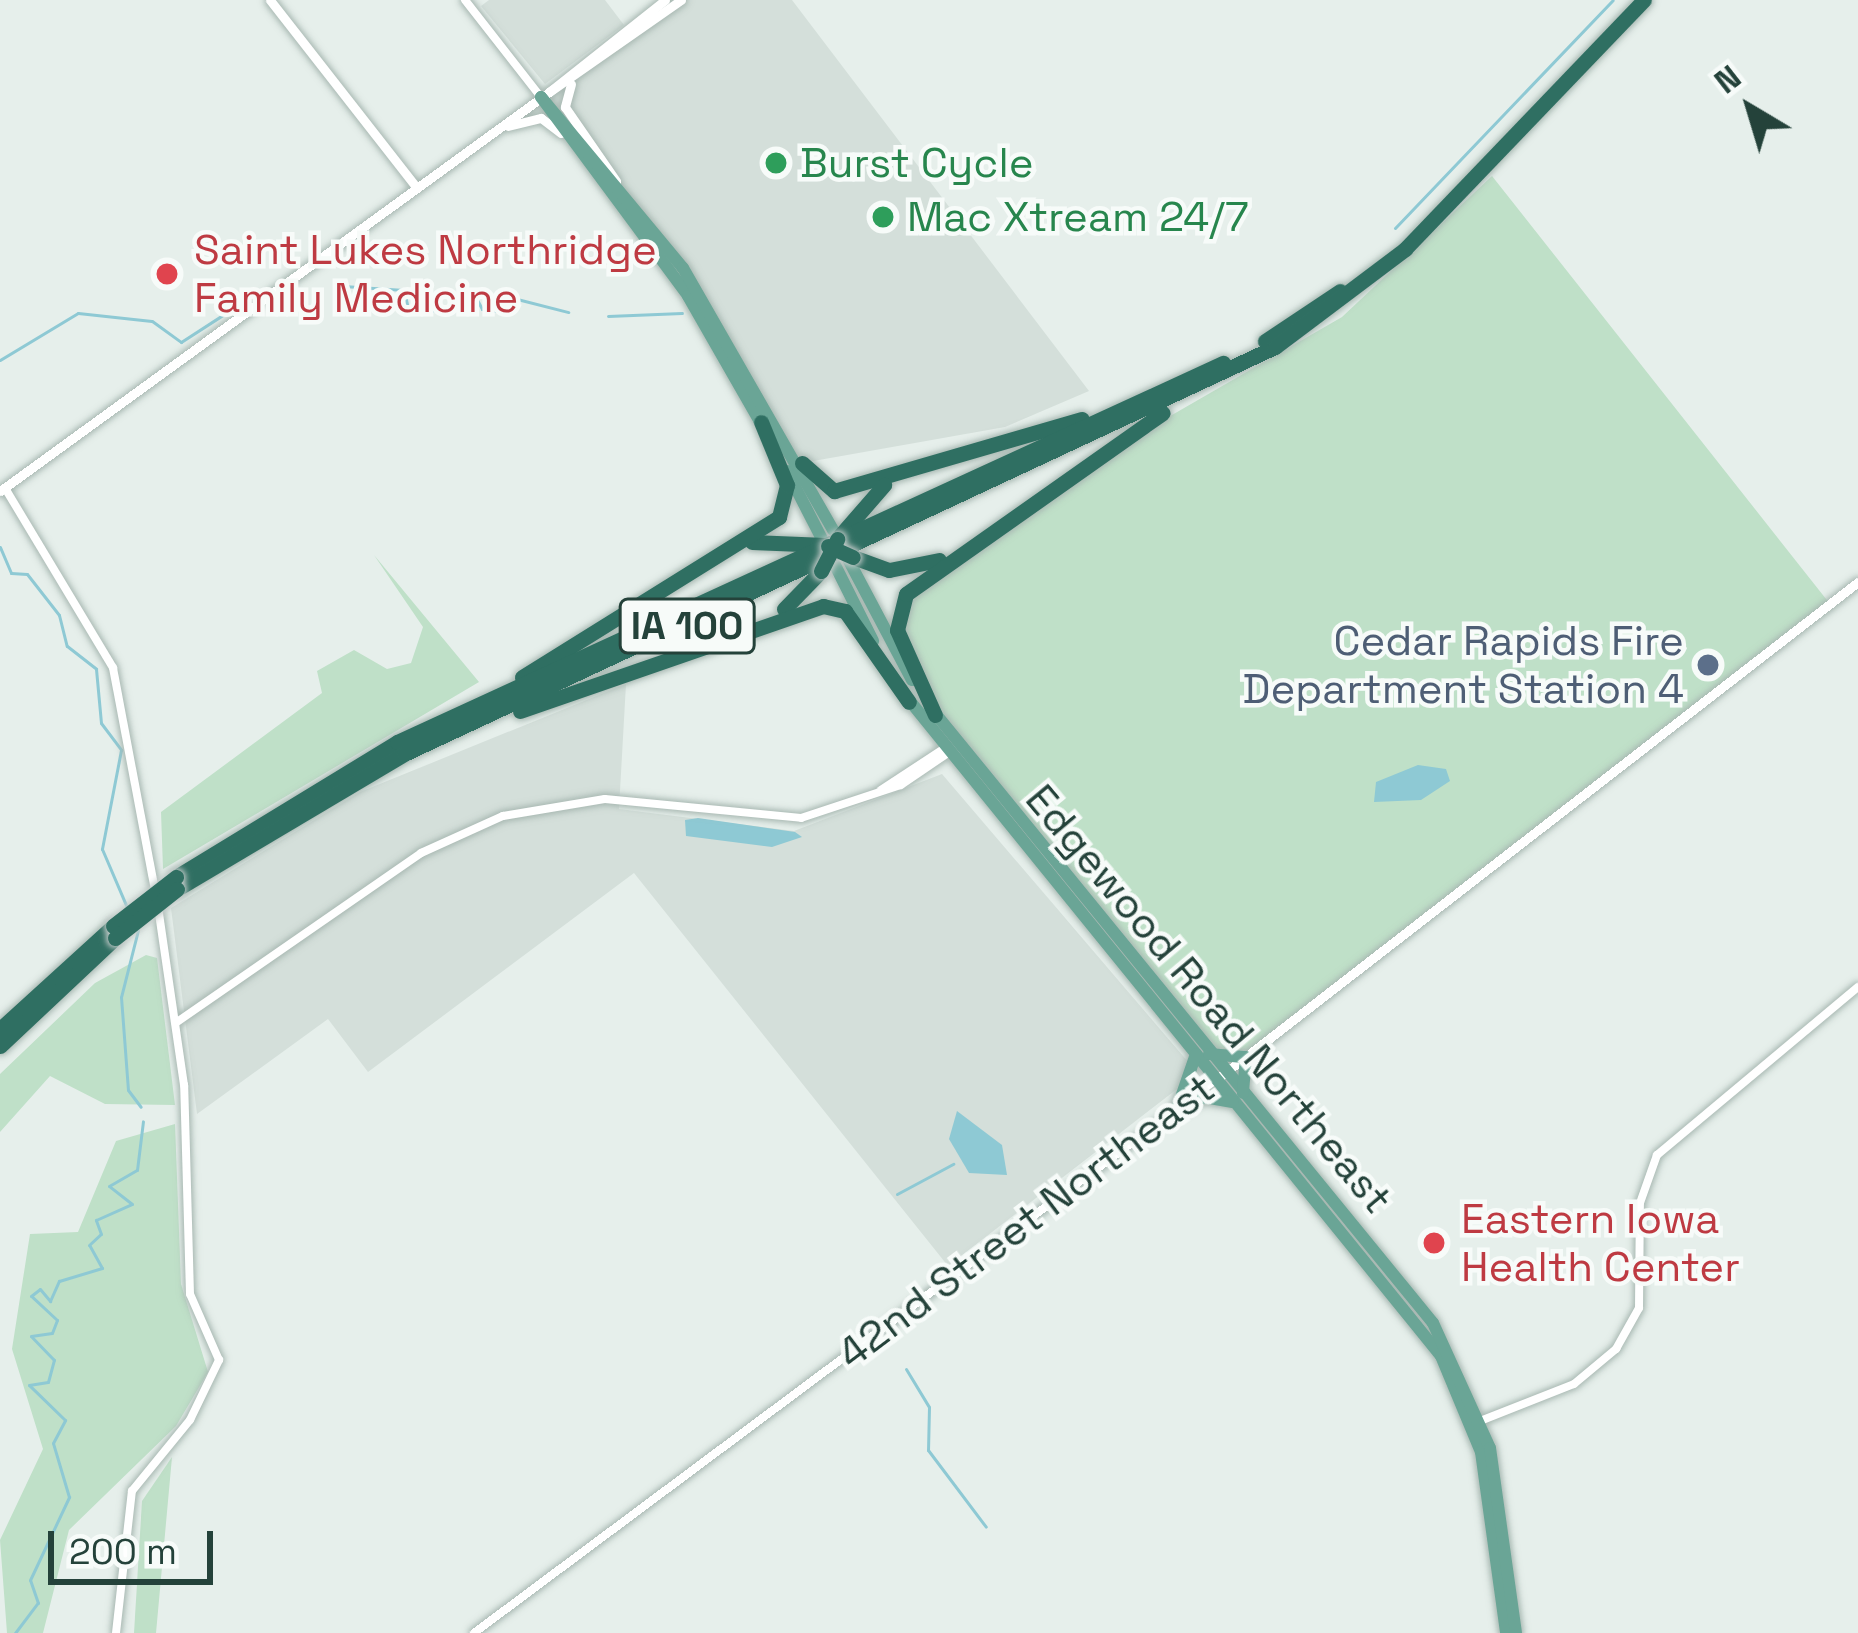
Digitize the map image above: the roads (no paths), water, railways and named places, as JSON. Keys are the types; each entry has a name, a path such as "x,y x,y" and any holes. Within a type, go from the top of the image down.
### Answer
{"highway":[{"name":"IA 100","path":"0,1029 177,884 397,742 1270,338 1366,270 1630,0"},
{"name":"IA 100","path":"177,884 362,776 1206,383 1339,305 1644,0"},
{"path":"397,742 754,542 802,539 889,570 927,565 1339,305"},
{"path":"362,776 788,607 872,491 1180,382"},
{"path":"657,595 778,517 787,485 761,422"},
{"path":"802,463 834,490 943,464"},
{"path":"935,715 902,646 898,607 1042,494"},
{"path":"703,640 840,607 909,702"},
{"name":"IA 100","path":"0,1046 114,932"}],"main road":[{"path":"271,0 416,187"},
{"path":"2,490 545,94 665,0"},
{"path":"545,94 681,0"},
{"path":"583,71 564,103 618,186"},
{"name":"Edgewood Road Northeast","path":"545,94 570,143 688,296 935,715 949,750 1038,846 1202,1054"},
{"name":"Edgewood Road Northeast","path":"545,94 683,268 802,463 835,548 909,702 1433,1323 1477,1423 1510,1580 1516,1633"},
{"path":"491,133 541,118 570,143"},
{"name":"42nd Street Northeast","path":"1221,1076 1858,582"},
{"path":"1202,1054 1246,1057 1242,1101 1216,1096 1173,1112 1195,1081 1202,1054"},
{"name":"Edgewood Road Northeast","path":"1477,1423 1506,1633"},
{"path":"1497,1557 1510,1580"}],"street":[{"path":"465,0 545,94"},
{"path":"2,490 99,638 127,709 177,1022 190,1294 219,1360 190,1420 131,1491 116,1633"},
{"path":"177,1022 422,853 503,816 605,799 801,818 878,794 949,750"},
{"path":"1477,1423 1574,1384 1616,1349 1639,1308 1640,1203 1658,1155 1858,987"},
{"name":"42nd Street Northeast","path":"474,1633 1221,1076"}],"water":[{"path":"1418,765 1446,769 1450,781 1421,800 1374,802 1376,782"},
{"path":"685,820 795,832 802,837 772,847 686,836"},
{"path":"957,1111 1002,1145 1007,1175 969,1173 949,1139"}],"waterway":[{"path":"1395,228 1613,0"},
{"path":"343,286 404,290 408,309 447,311 474,294 482,309 503,312 517,299 568,312"},
{"path":"0,360 78,313 152,321 181,342 232,309"},
{"path":"608,316 682,313"},
{"path":"0,547 11,573 27,574 59,615 67,646 96,669 101,723 121,750 102,849 126,905"},
{"path":"138,930 121,997 128,1090 141,1107"},
{"path":"15,1633 38,1603 30,1580 69,1497 53,1443 65,1420 29,1385 48,1382 54,1360 31,1336 52,1333 57,1320 31,1296 40,1289 50,1301 59,1281 102,1268 89,1245 101,1234 96,1220 132,1204 109,1186 137,1170 143,1121"},
{"path":"897,1194 953,1164"},
{"path":"906,1369 929,1407 928,1450 986,1527"}],"place":[{"name":"Burst Cycle","path":"776,163"},
{"name":"Mac Xtream 24/7","path":"883,217"},
{"name":"Saint Lukes Northridge Family Medicine","path":"167,274"},
{"name":"Cedar Rapids Fire Department Station 4","path":"1708,665"},
{"name":"Eastern Iowa Health Center","path":"1434,1243"}]}
